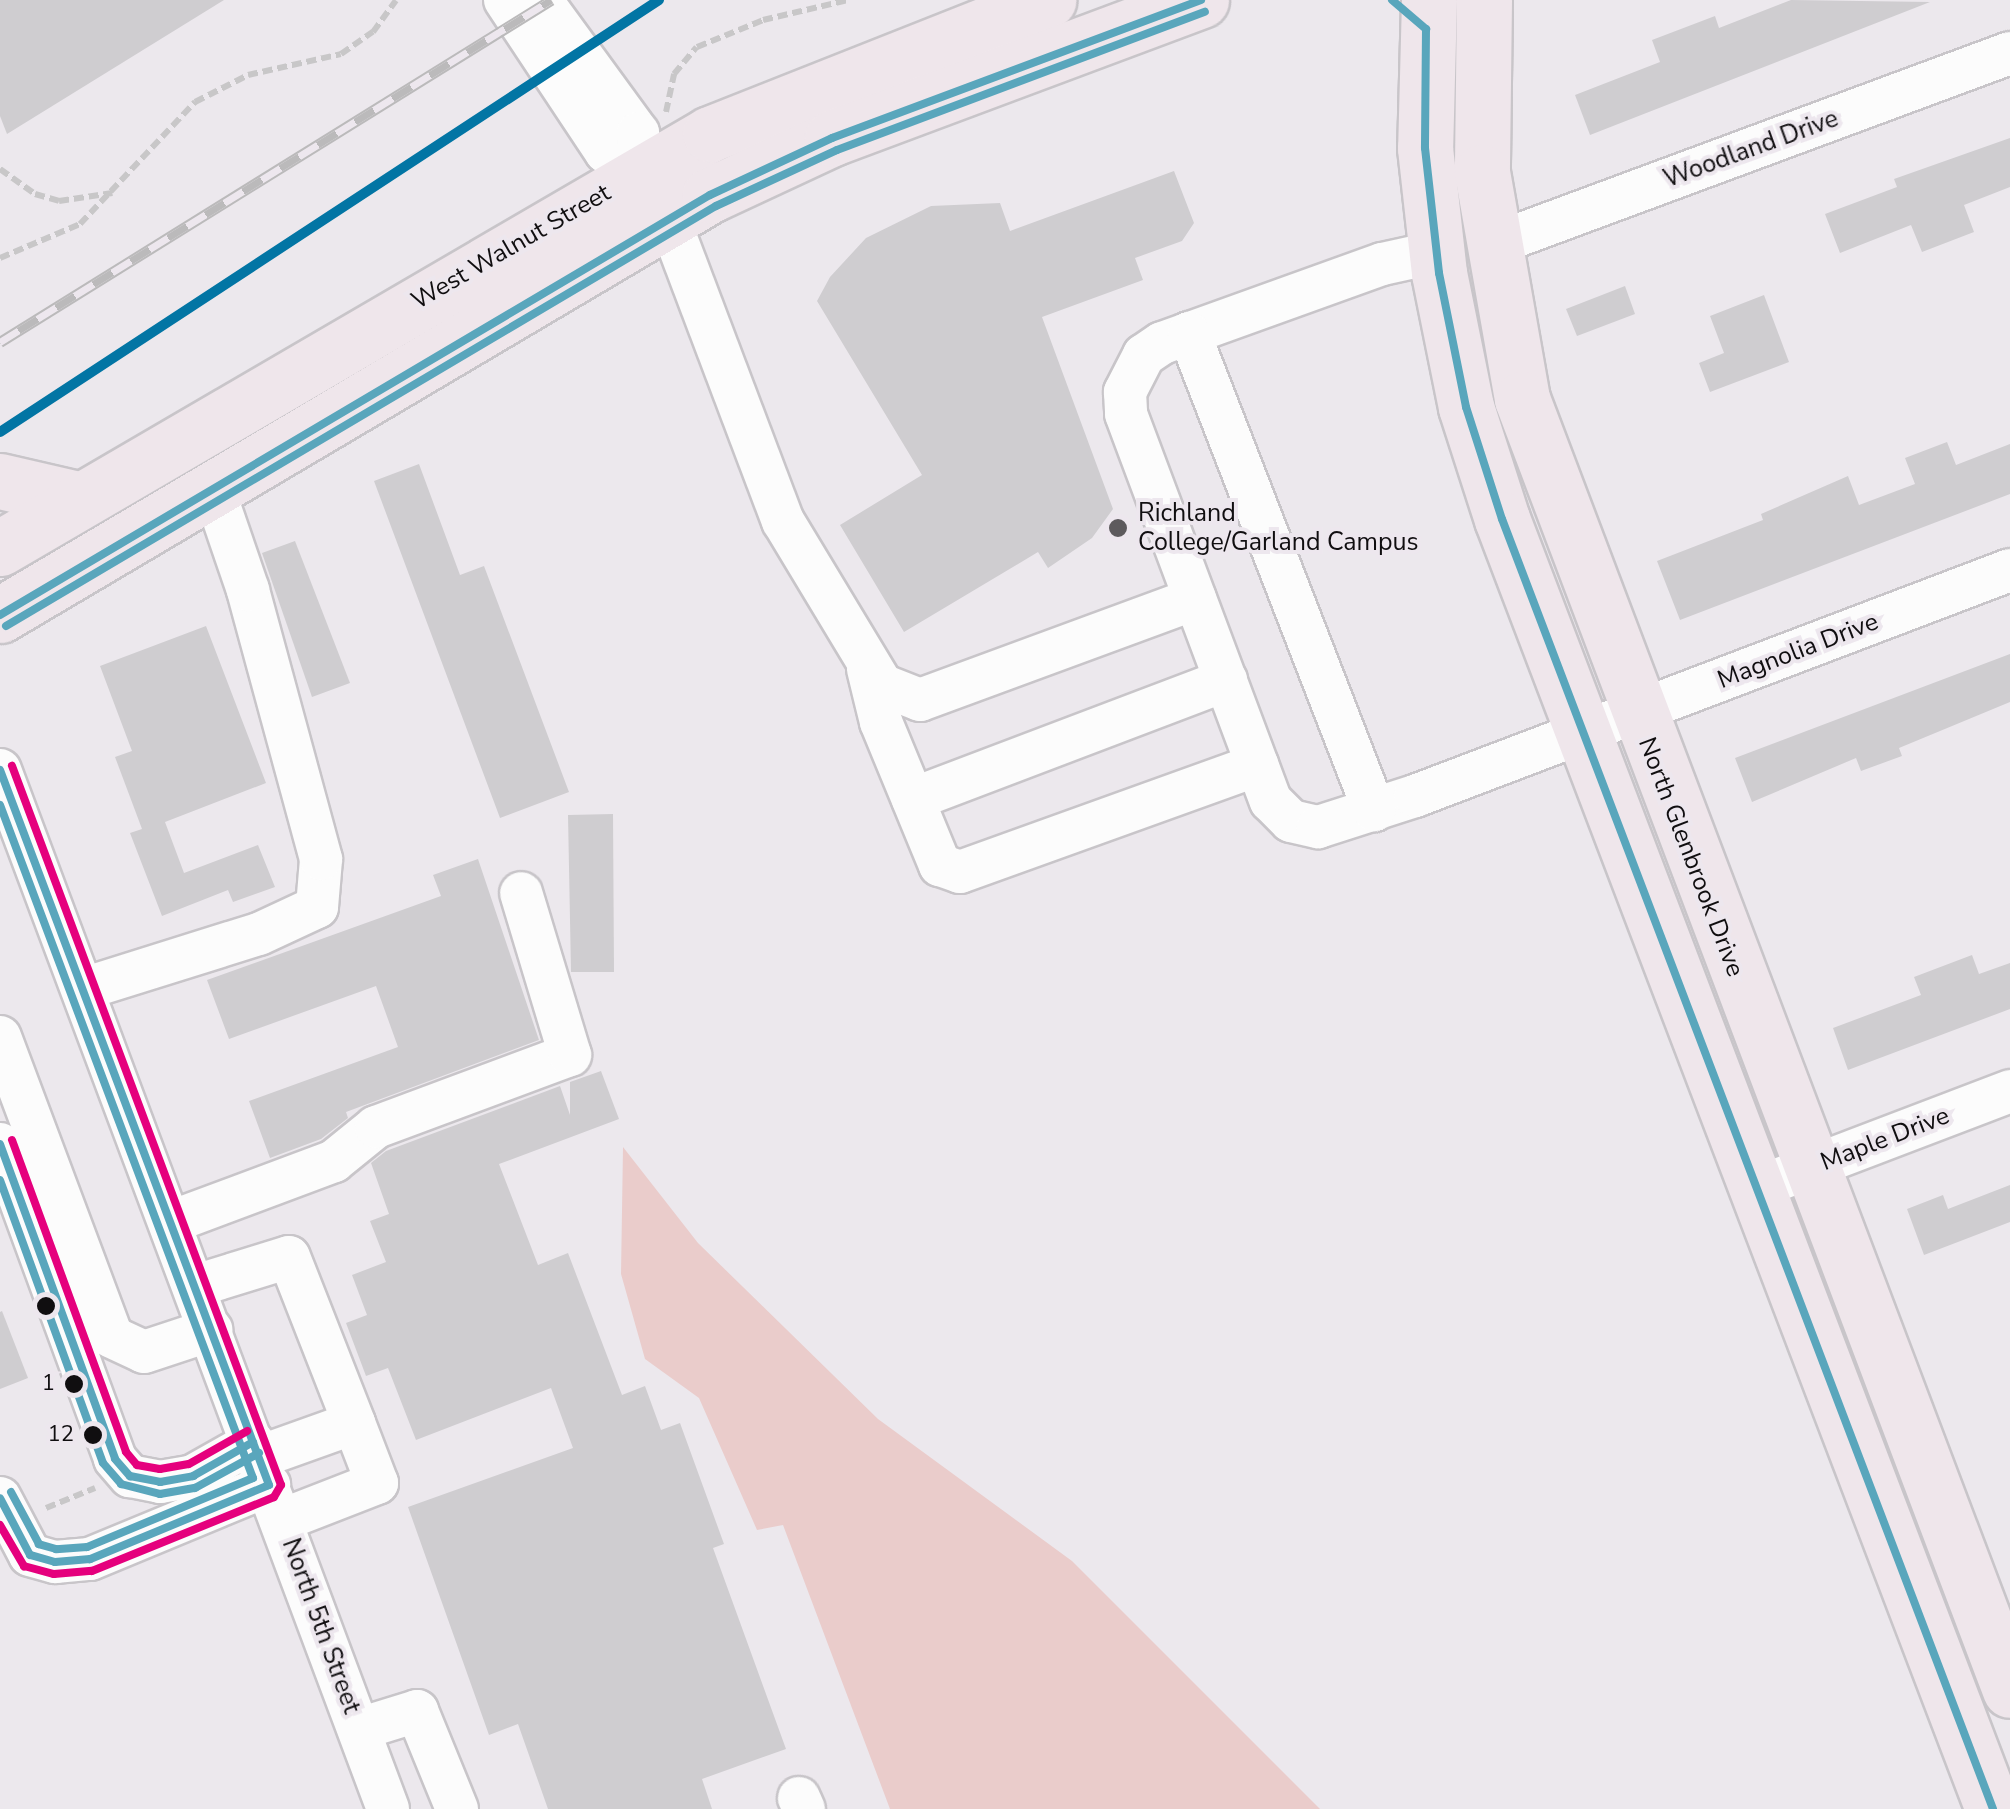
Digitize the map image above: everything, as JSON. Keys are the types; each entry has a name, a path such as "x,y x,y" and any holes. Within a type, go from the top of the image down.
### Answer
{"main road":[{"name":"West Walnut Street","path":"0,616 212,486 653,195 747,116 1048,0"},
{"name":"West Walnut Street","path":"0,548 78,499 653,195 832,138 1201,0"},
{"name":"North Glenbrook Drive","path":"1484,0 1480,116 1492,245 1522,399 1637,712 1928,1638 1993,1809"},
{"name":"North Glenbrook Drive","path":"1415,10 1437,252 1478,444 1587,733 1784,1178 1996,1611 2010,1690"},
{"path":"0,481 78,499"}],"street":[{"path":"505,0 606,152 653,195"},
{"path":"541,0 638,134 653,195 783,521 868,670 881,722 940,864 960,872 1257,764"},
{"name":"Woodland Drive","path":"1492,245 2010,53"},
{"name":"Magnolia Drive","path":"1437,252 1390,262 1189,334 1144,355 1124,392 1126,414 1257,764 1279,812 1304,827 1374,810 1587,733 2010,570"},
{"path":"1189,334 1374,810"},
{"path":"83,989 259,934 317,907 321,858 248,590 212,486"},
{"path":"868,670 891,690 920,700 1195,599"},
{"path":"913,799 1226,680"},
{"name":"North 5th Street","path":"0,770 15,854 83,989 388,1809"},
{"path":"170,1222 334,1161 376,1128 570,1054 520,892"},
{"path":"0,1037 112,1337 144,1352 211,1330"},
{"name":"Maple Drive","path":"1784,1178 2010,1091"},
{"path":"0,1144 115,1460 116,1481 141,1517 123,1546"},
{"path":"116,1481 266,1476 378,1483 288,1257 195,1286"},
{"path":"20,1504 30,1555 73,1561 123,1546 266,1476 354,1423"},
{"path":"1928,1638 1996,1611"},
{"path":"359,1729 417,1711 457,1809"}],"path":[{"path":"0,258 80,224 114,192 166,126 195,102 248,75 341,54 374,32 396,0"},
{"path":"664,118 674,74 697,47 763,20 848,0"},
{"path":"0,168 35,194 59,201 114,192"},
{"path":"20,1504 116,1481"}],"shaded area":[{"path":"623,1147 698,1243 878,1419 1072,1561 1320,1809 890,1809 783,1525 757,1530 699,1398 645,1359 621,1274"}],"building":[{"path":"0,0 224,0 7,134 0,116"},
{"path":"1791,0 1930,2 1590,135 1575,95 1660,62 1652,40 1715,16 1719,28"},
{"path":"2010,138 2010,187 1964,205 1974,232 1922,252 1911,225 1840,253 1825,214 1897,187 1894,179"},
{"path":"1174,171 1194,223 1182,241 1135,258 1143,280 1042,317 1113,509 1092,538 1048,568 1038,552 904,632 840,525 922,475 817,301 830,277 866,238 931,206 1000,203 1010,231"},
{"path":"1625,286 1635,314 1577,336 1566,309"},
{"path":"1764,295 1789,362 1710,392 1699,363 1724,353 1710,316"},
{"path":"1947,442 1956,465 2010,444 2010,494 1680,620 1657,561 1763,520 1761,514 1848,476 1859,505 1915,484 1905,458"},
{"path":"419,464 460,575 484,566 569,792 500,818 374,481"},
{"path":"295,541 350,683 312,697 262,553"},
{"path":"206,626 266,783 165,822 184,873 258,845 275,887 233,902 228,890 162,916 130,833 142,829 115,757 132,751 100,666"},
{"path":"2010,654 2010,702 1899,748 1902,756 1861,771 1856,758 1752,802 1735,758"},
{"path":"613,814 614,972 571,972 568,815"},
{"path":"478,859 539,1040 346,1112 348,1118 321,1139 270,1158 249,1101 398,1047 376,986 229,1039 207,980 441,896 433,875"},
{"path":"1972,955 1979,974 2010,963 2010,1009 1848,1070 1833,1028 1921,995 1914,977"},
{"path":"601,1071 619,1119 499,1164 538,1265 568,1253 622,1395 645,1386 661,1430 680,1423 724,1544 713,1548 786,1749 702,1779 712,1809 548,1809 518,1724 489,1735 408,1507 573,1448 551,1388 416,1440 388,1368 366,1376 346,1323 367,1315 352,1275 386,1262 370,1221 389,1214 371,1163 386,1151 560,1086 570,1115 570,1082"},
{"path":"2010,1185 2010,1222 1924,1255 1907,1209 1943,1195 1948,1209"},
{"path":"0,1312 28,1378 0,1389"}],"railway":[{"path":"0,342 551,0"}],"transit line":[{"path":"0,432 659,0"},
{"path":"0,615 710,195 832,138 1201,0"},
{"path":"1392,0 1426,29 1425,148 1439,273 1466,407 1502,519 1993,1809"},
{"path":"6,626 716,206 837,150 1205,12"},
{"path":"0,1525 24,1566 54,1574 92,1571 274,1497 281,1485 12,766"},
{"path":"0,770 269,1485 90,1559 55,1562 30,1555 0,1498"},
{"path":"0,805 253,1478 87,1547 56,1549 39,1544 11,1492"},
{"path":"12,1140 126,1452 137,1465 160,1469 189,1464 247,1431"},
{"path":"0,1144 115,1459 130,1476 160,1482 193,1476 253,1442"},
{"path":"0,1180 103,1463 121,1484 160,1494 195,1488 259,1453"}],"place":[{"name":"Richland College/Garland Campus","path":"1118,528"},
{"name":"1","path":"74,1384"},
{"name":"12","path":"93,1435"}]}
